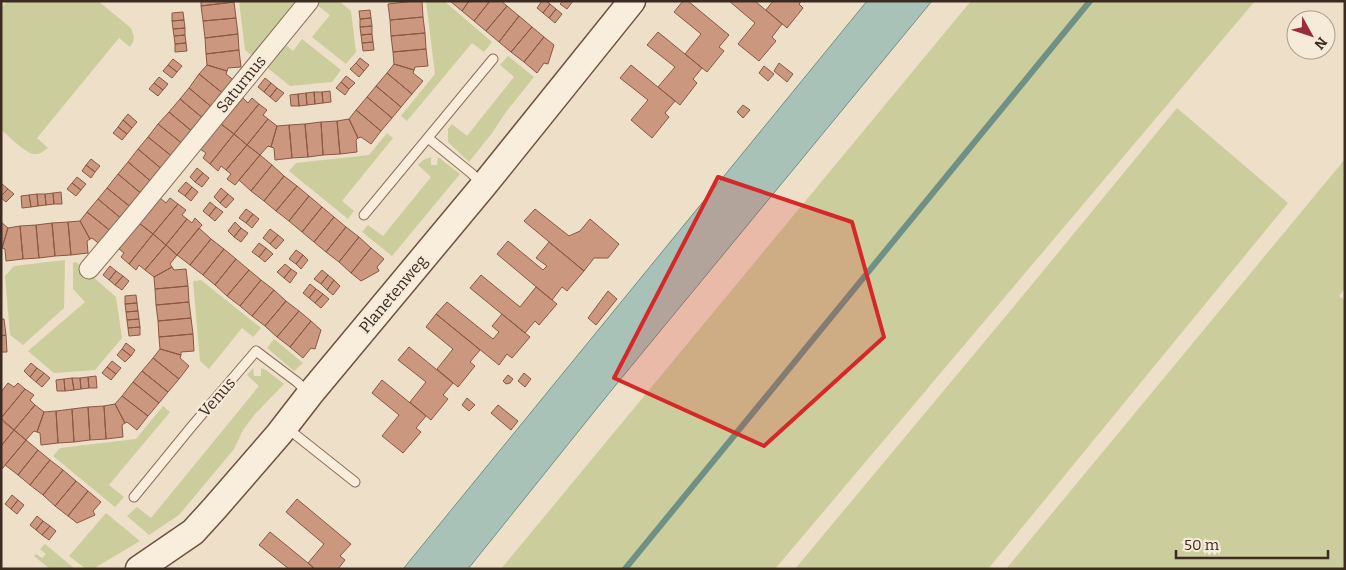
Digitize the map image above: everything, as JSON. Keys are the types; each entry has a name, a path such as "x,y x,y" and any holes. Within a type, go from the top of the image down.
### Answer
{"street":[{"name":"Saturnus","path":"89,269 174,168 309,1"},
{"name":"Planetenweg","path":"139,569 193,532 214,510 484,185 632,1"}],"lane":[{"path":"364,214 493,59"},
{"path":"428,138 484,185"},
{"name":"Venus","path":"134,497 256,351 310,394"},
{"path":"285,426 356,482"}],"highlighted area":[{"path":"718,177 852,222 884,337 764,446 614,378"}],"green space":[{"path":"7,1 98,1 131,28 134,37 130,47 119,38 37,138 48,148 38,154 26,151 1,130 1,8"},
{"path":"239,1 303,1 256,59 245,50"},
{"path":"314,1 339,1 351,11 356,52 346,64 312,37 330,15"},
{"path":"426,1 444,1 492,42 484,52 472,43 407,121 401,116 435,74"},
{"path":"971,1 1255,1 775,569 501,569"},
{"path":"302,39 341,70 332,82 290,86 263,64 281,41 293,51"},
{"path":"508,56 534,77 469,162 448,142 448,129 452,124 467,136 514,77 500,65"},
{"path":"1177,108 1288,203 988,569 795,569 1025,293"},
{"path":"387,133 393,138 342,201 354,211 348,219 289,171 296,163 369,155"},
{"path":"431,157 431,165 437,165 438,157 460,174 392,256 362,232 368,225 383,236 431,177 418,165 423,160"},
{"path":"1345,159 1345,288 1339,296 1345,300 1345,569 1006,569"},
{"path":"65,260 64,308 23,345 10,335 5,276 14,266"},
{"path":"76,262 116,297 122,338 95,370 54,373 28,351 85,302 73,289 73,263"},
{"path":"201,280 261,328 253,337 242,328 209,369 200,361 193,281"},
{"path":"274,339 303,363 294,371 267,348"},
{"path":"253,368 254,376 261,376 261,368 284,384 255,414 243,430 234,449 179,515 149,535 127,516 137,507 151,518 259,386 247,375"},
{"path":"163,406 170,412 109,485 124,497 115,507 53,456 60,448 136,439"},
{"path":"106,513 140,541 93,569 86,569 69,556"},
{"path":"45,544 75,569 50,569 34,556 36,554 42,558 46,554 40,549"}],"shaded area":[{"path":"867,1 932,1 610,392 468,569 403,569"}],"building":[{"path":"201,1 234,1 234,2 201,6"},
{"path":"422,1 423,17 390,20 388,4"},
{"path":"450,1 469,1 462,11"},
{"path":"469,1 490,1 474,21 462,11"},
{"path":"490,1 501,1 507,6 486,31 474,21"},
{"path":"542,1 550,4 543,13 537,8"},
{"path":"563,1 573,1 567,9 560,4"},
{"path":"683,1 688,1 729,35 719,47 724,51 707,72 685,54 701,34 674,12"},
{"path":"729,1 755,1 782,24 772,37 776,41 759,61 738,44 755,23"},
{"path":"773,1 801,1 799,4 803,8 787,28 766,10"},
{"path":"234,2 236,18 203,21 201,6"},
{"path":"550,4 556,9 549,18 543,13"},
{"path":"507,6 519,16 499,42 486,31"},
{"path":"556,9 562,14 555,23 549,18"},
{"path":"370,10 371,18 360,19 359,11"},
{"path":"183,12 184,20 172,21 172,13"},
{"path":"519,16 532,27 511,52 499,42"},
{"path":"423,17 425,33 391,36 390,20"},
{"path":"236,18 238,34 205,38 203,21"},
{"path":"371,18 372,26 360,27 360,19"},
{"path":"184,20 185,28 173,29 172,21"},
{"path":"372,26 372,34 361,35 360,27"},
{"path":"532,27 544,37 524,62 511,52"},
{"path":"185,28 185,35 174,36 173,29"},
{"path":"658,32 702,68 693,79 697,83 680,105 658,87 675,67 647,45"},
{"path":"425,33 426,49 393,52 391,36"},
{"path":"238,34 239,50 206,54 205,38"},
{"path":"372,34 373,42 362,43 361,35"},
{"path":"185,35 186,43 175,44 174,36"},
{"path":"544,37 554,45 548,64 544,63 537,73 524,62"},
{"path":"373,42 374,50 363,51 362,43"},
{"path":"186,43 187,51 175,52 175,44"},
{"path":"426,49 428,66 415,67 414,70 394,64 393,52"},
{"path":"239,50 241,67 228,68 227,71 207,65 206,54"},
{"path":"360,58 369,65 364,71 356,63"},
{"path":"173,59 182,66 177,72 168,65"},
{"path":"356,63 364,71 359,77 350,69"},
{"path":"779,63 793,74 787,82 774,71"},
{"path":"394,64 414,70 413,73 423,81 412,94 387,73"},
{"path":"168,65 177,72 172,78 163,71"},
{"path":"207,65 227,71 226,74 236,82 225,95 199,74"},
{"path":"631,65 675,101 665,113 669,117 652,138 631,120 648,100 620,78"},
{"path":"764,66 774,74 768,81 759,73"},
{"path":"387,73 412,94 401,107 376,86"},
{"path":"199,74 225,95 214,109 189,88"},
{"path":"346,76 355,83 349,89 341,82"},
{"path":"159,77 168,84 163,90 154,83"},
{"path":"265,78 271,83 264,92 258,87"},
{"path":"341,82 349,89 345,95 336,88"},
{"path":"154,83 163,90 158,96 149,89"},
{"path":"271,83 277,88 270,97 264,92"},
{"path":"376,86 401,107 392,118 367,97"},
{"path":"189,88 214,109 205,120 180,99"},
{"path":"277,88 284,93 276,102 270,97"},
{"path":"330,91 331,102 323,103 322,92"},
{"path":"314,92 315,104 307,105 306,93"},
{"path":"314,92 322,92 323,103 315,104"},
{"path":"306,93 307,105 299,106 298,94"},
{"path":"298,94 299,106 291,106 290,95"},
{"path":"367,97 392,118 381,131 356,110"},
{"path":"243,98 248,103 252,98 259,104 234,134 221,124"},
{"path":"180,99 205,120 194,133 169,112"},
{"path":"259,104 267,110 263,115 268,119 247,145 234,134"},
{"path":"743,105 750,110 743,118 737,112"},
{"path":"356,110 381,131 371,144 361,137 358,138 349,119"},
{"path":"169,112 194,133 184,145 158,124"},
{"path":"128,114 137,122 132,128 123,120"},
{"path":"268,119 277,126 271,147 268,146 260,155 247,145"},
{"path":"349,119 358,138 356,140 357,152 340,154 337,121"},
{"path":"123,120 132,128 127,134 118,127"},
{"path":"337,121 340,154 323,155 321,122"},
{"path":"321,122 323,155 308,157 305,124"},
{"path":"158,124 184,145 174,158 148,137"},
{"path":"221,124 234,134 210,164 203,158 206,153 200,149"},
{"path":"305,124 308,157 292,158 289,125"},
{"path":"289,125 292,158 275,160 274,148 271,147 277,126"},
{"path":"118,127 127,134 122,140 113,133"},
{"path":"234,134 247,145 226,170 221,166 218,171 210,164"},
{"path":"148,137 174,158 164,171 138,149"},
{"path":"247,145 260,155 235,185 227,179 231,174 226,170"},
{"path":"138,149 164,171 153,183 128,162"},
{"path":"260,155 272,165 251,191 239,180"},
{"path":"91,159 100,166 95,172 86,165"},
{"path":"128,162 153,183 143,195 118,174"},
{"path":"86,165 95,172 91,178 82,171"},
{"path":"272,165 284,176 264,201 251,191"},
{"path":"197,168 203,173 195,182 190,177"},
{"path":"203,173 209,178 202,187 195,182"},
{"path":"118,174 143,195 133,209 107,188"},
{"path":"284,176 297,186 276,211 264,201"},
{"path":"77,177 86,184 81,190 72,183"},
{"path":"186,182 192,187 185,196 178,191"},
{"path":"72,183 81,190 76,196 67,189"},
{"path":"1,184 8,189 1,196"},
{"path":"297,186 309,196 289,221 276,211"},
{"path":"192,187 198,192 191,201 185,196"},
{"path":"107,188 133,209 123,220 98,199"},
{"path":"221,188 228,194 220,203 214,197"},
{"path":"8,189 14,194 6,202 1,196"},
{"path":"61,192 62,204 54,204 53,193"},
{"path":"53,193 54,204 46,205 45,194"},
{"path":"37,194 38,206 31,207 29,195"},
{"path":"37,194 45,194 46,205 38,206"},
{"path":"228,194 234,199 226,208 220,203"},
{"path":"29,195 31,207 22,208 21,196"},
{"path":"309,196 322,207 302,232 289,221"},
{"path":"160,198 166,203 170,198 178,204 153,234 139,223"},
{"path":"98,199 123,220 113,233 87,212"},
{"path":"210,202 216,207 209,216 203,211"},
{"path":"178,204 186,210 182,215 187,219 166,245 153,234"},
{"path":"216,207 223,212 215,221 209,216"},
{"path":"322,207 334,217 314,242 302,232"},
{"path":"246,209 253,214 246,223 239,218"},
{"path":"535,209 569,236 580,231 590,219 619,244 608,258 594,258 584,271 524,221"},
{"path":"87,212 113,233 102,246 92,238 90,239 80,221"},
{"path":"253,214 259,219 252,228 246,223"},
{"path":"334,217 346,227 326,252 314,242"},
{"path":"195,218 202,225 177,255 166,245 187,219 192,223"},
{"path":"80,221 90,239 87,241 88,253 71,255 68,222"},
{"path":"1,222 8,228 2,248 1,248"},
{"path":"68,222 71,255 55,256 52,223"},
{"path":"235,222 241,228 234,237 228,231"},
{"path":"52,223 55,256 39,258 36,225"},
{"path":"139,223 153,234 129,264 121,257 124,253 119,249"},
{"path":"36,225 39,258 23,259 20,226"},
{"path":"20,226 23,259 6,261 5,249 2,248 8,228"},
{"path":"346,227 359,237 339,262 326,252"},
{"path":"199,228 211,239 190,265 177,255"},
{"path":"241,228 248,233 241,242 234,237"},
{"path":"270,229 278,235 270,244 263,238"},
{"path":"153,234 166,245 145,270 139,265 136,270 129,264"},
{"path":"278,235 284,240 276,249 270,244"},
{"path":"359,237 371,248 351,273 339,262"},
{"path":"211,239 224,249 203,275 190,265"},
{"path":"508,241 543,270 547,266 536,258 549,242 584,271 567,291 562,287 552,300 497,254"},
{"path":"259,243 266,248 259,257 252,252"},
{"path":"166,245 177,255 170,264 172,267 154,277 145,270"},
{"path":"266,248 273,254 265,262 259,257"},
{"path":"371,248 384,259 377,267 379,271 361,281 351,273"},
{"path":"224,249 236,259 215,285 203,275"},
{"path":"296,250 303,255 296,264 289,259"},
{"path":"303,255 308,260 301,269 296,264"},
{"path":"236,259 249,270 227,296 215,285"},
{"path":"285,264 291,269 284,278 277,272"},
{"path":"110,266 116,271 109,280 103,275"},
{"path":"172,267 174,270 186,269 188,286 155,289 154,277"},
{"path":"291,269 297,273 290,283 284,278"},
{"path":"249,270 261,280 240,306 227,296"},
{"path":"322,270 328,275 321,284 314,279"},
{"path":"116,271 123,276 115,285 109,280"},
{"path":"328,275 334,280 327,290 321,284"},
{"path":"481,275 520,307 536,287 557,304 539,325 535,321 525,333 470,288"},
{"path":"123,276 129,281 122,290 115,285"},
{"path":"261,280 274,290 252,316 240,306"},
{"path":"334,280 340,286 333,295 327,290"},
{"path":"310,284 316,289 309,298 303,293"},
{"path":"188,286 189,302 156,305 155,289"},
{"path":"316,289 323,294 315,303 309,298"},
{"path":"274,290 286,301 265,326 252,316"},
{"path":"608,291 617,299 596,325 588,318"},
{"path":"323,294 329,299 321,308 315,303"},
{"path":"136,295 137,303 125,304 125,296"},
{"path":"286,301 299,311 277,337 265,326"},
{"path":"189,302 191,318 158,321 156,305"},
{"path":"447,302 493,339 499,332 492,326 502,314 530,337 512,358 507,354 499,365 436,314"},
{"path":"137,303 138,311 126,312 125,304"},
{"path":"138,311 139,319 127,320 126,312"},
{"path":"299,311 311,321 290,347 277,337"},
{"path":"436,314 480,350 470,362 475,366 458,387 437,369 453,349 426,327"},
{"path":"191,318 193,334 159,337 158,321"},
{"path":"1,319 4,319 6,335 1,336"},
{"path":"139,319 140,327 128,328 127,320"},
{"path":"311,321 321,330 315,349 311,348 303,358 290,347"},
{"path":"140,327 140,335 129,336 128,328"},
{"path":"193,334 194,351 181,352 181,355 160,349 159,337"},
{"path":"6,335 7,352 1,352 1,336"},
{"path":"126,343 135,350 131,356 122,349"},
{"path":"409,347 453,383 443,395 448,399 431,420 410,402 426,382 398,360"},
{"path":"122,349 131,356 125,362 117,355"},
{"path":"160,349 181,355 180,358 189,366 179,379 153,358"},
{"path":"153,358 179,379 168,392 142,371"},
{"path":"112,361 121,368 116,374 107,367"},
{"path":"31,363 37,368 30,377 24,371"},
{"path":"107,367 116,374 111,380 102,373"},
{"path":"37,368 44,373 36,382 30,377"},
{"path":"142,371 168,392 159,403 133,382"},
{"path":"44,373 50,378 42,387 36,382"},
{"path":"524,373 531,379 525,387 518,381"},
{"path":"508,375 513,379 510,383 506,384 503,381"},
{"path":"96,376 97,388 89,388 88,377"},
{"path":"88,377 89,388 81,389 80,378"},
{"path":"72,378 80,378 81,389 74,390"},
{"path":"72,378 74,390 65,391 64,379"},
{"path":"64,379 65,391 57,391 56,380"},
{"path":"382,380 426,416 416,428 421,432 403,453 382,436 399,415 372,393"},
{"path":"133,382 159,403 148,416 122,396"},
{"path":"8,383 14,387 18,383 25,389 1,418 1,392"},
{"path":"25,389 34,395 30,400 35,405 14,430 1,418"},
{"path":"122,396 148,416 137,430 127,422 125,423 115,404"},
{"path":"467,398 475,405 469,411 462,405"},
{"path":"115,404 125,423 122,425 123,437 106,439 104,406"},
{"path":"35,405 44,412 37,432 34,431 26,440 14,430"},
{"path":"498,405 518,421 511,430 491,413"},
{"path":"104,406 106,439 90,440 88,407"},
{"path":"88,407 90,440 74,442 72,409"},
{"path":"72,409 74,442 58,443 56,411"},
{"path":"56,411 58,443 41,445 40,433 37,432 44,412"},
{"path":"1,420 14,430 1,446"},
{"path":"14,430 26,440 2,469 1,446"},
{"path":"26,440 38,450 18,475 5,465"},
{"path":"38,450 50,460 30,485 18,475"},
{"path":"50,460 63,470 43,495 30,485"},
{"path":"63,470 76,481 55,506 43,495"},
{"path":"76,481 88,491 68,516 55,506"},
{"path":"88,491 101,502 93,511 95,515 77,523 68,516"},
{"path":"12,495 18,500 11,509 5,504"},
{"path":"297,499 351,544 340,556 345,560 338,569 315,569 308,563 324,544 286,512"},
{"path":"18,500 24,505 17,514 11,509"},
{"path":"37,516 43,521 36,530 30,525"},
{"path":"43,521 50,526 42,535 36,530"},
{"path":"50,526 56,531 49,540 42,535"},
{"path":"270,532 315,569 289,569 259,545"}],"waterway":[{"path":"625,569 1090,1"}]}
